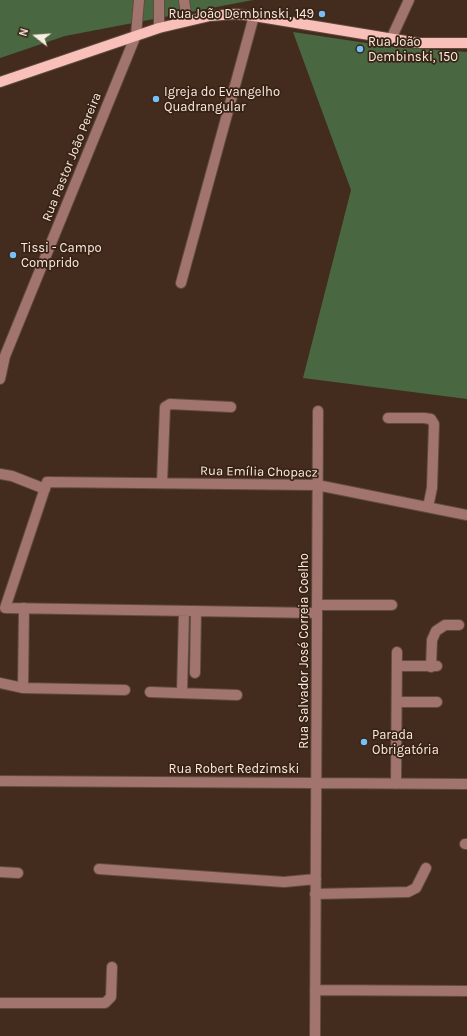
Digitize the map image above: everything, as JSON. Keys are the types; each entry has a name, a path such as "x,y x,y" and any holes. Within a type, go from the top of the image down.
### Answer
{"main road":[{"path":"0,82 136,35 210,16 235,14 254,16 418,43 467,43"}],"street":[{"name":"Rua Pastor João Pereira","path":"0,379 3,356 136,35 139,0"},
{"path":"159,0 159,28"},
{"path":"184,0 186,21"},
{"path":"391,39 409,0"},
{"path":"181,283 254,16"},
{"path":"162,483 163,412 165,407 170,404 231,407"},
{"name":"Rua Salvador José Correia Coelho","path":"315,1036 318,411"},
{"path":"388,418 424,418 431,420 434,424 432,488 428,507"},
{"path":"0,474 46,485 5,608 196,611 317,609 392,605"},
{"name":"Rua Emília Chopacz","path":"46,485 162,483 317,485 467,515"},
{"path":"23,688 24,608"},
{"path":"182,693 184,611"},
{"path":"195,673 196,611"},
{"path":"397,666 435,666 432,640 436,631 445,625 459,625"},
{"path":"396,784 397,652"},
{"path":"0,683 23,688 125,690"},
{"path":"150,692 238,695"},
{"path":"397,702 437,702"},
{"name":"Rua Robert Redzimski","path":"0,780 467,784"},
{"path":"316,894 408,892 416,888 426,868"},
{"path":"99,869 284,882 316,879"},
{"path":"0,872 18,873"},
{"path":"0,1003 105,1002 111,997 112,967"},
{"path":"315,990 467,991"}],"green space":[{"path":"0,0 253,0 65,36 0,58"},
{"path":"293,32 393,47 467,52 467,399 303,378 351,190"}],"place":[{"name":"Rua João Dembinski, 149","path":"322,14"},
{"name":"Rua João Dembinski, 150","path":"360,49"},
{"name":"Igreja do Evangelho Quadrangular","path":"156,99"},
{"name":"Tissi - Campo Comprido","path":"13,255"},
{"name":"Parada Obrigatória","path":"364,742"}]}
